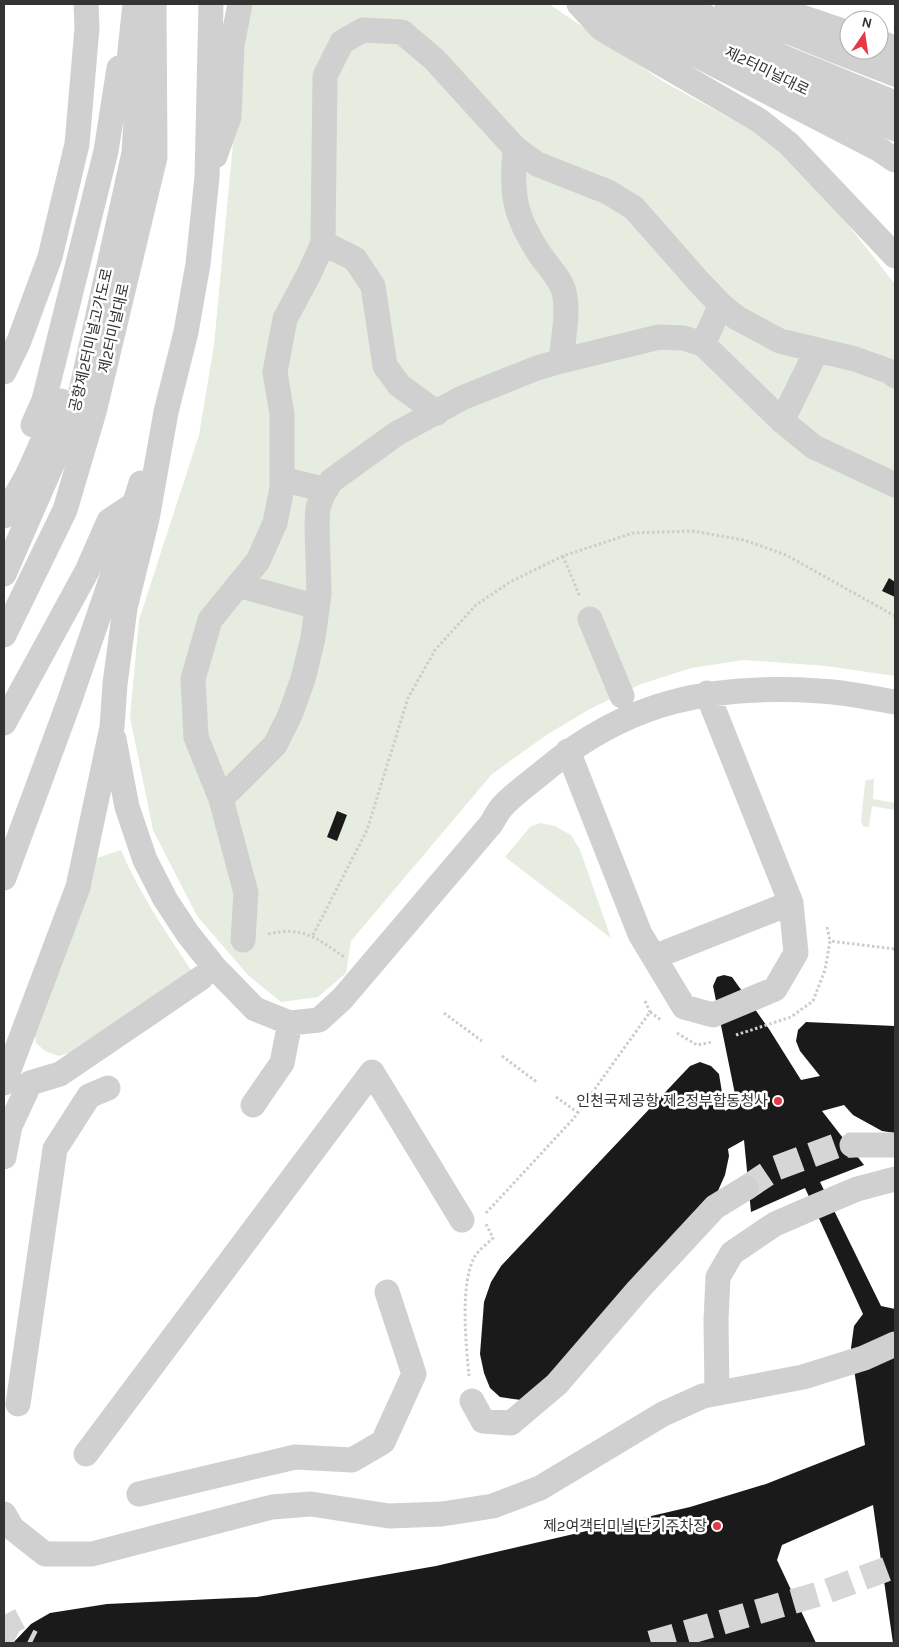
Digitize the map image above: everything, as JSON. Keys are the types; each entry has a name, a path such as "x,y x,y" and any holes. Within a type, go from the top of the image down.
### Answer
{"street":[{"path":"4,372 19,341 50,257 77,144 87,28 86,4"},
{"name":"공항제2터미널고가도로","path":"4,490 44,400 106,151 129,4"},
{"path":"4,516 27,476 61,405 119,151 135,4"},
{"name":"공항제2터미널고가도로","path":"4,574 78,405 134,153 143,4"},
{"name":"제2터미널대로","path":"4,636 65,510 94,412 155,157 154,4"},
{"path":"4,1083 78,887 112,727 115,684 125,608 147,519 166,412 186,332 198,264 207,177 210,4"},
{"path":"207,177 229,117 232,45 240,4"},
{"path":"579,4 602,29 760,121 789,144 895,256"},
{"path":"606,4 680,46 880,150 895,160"},
{"name":"제2터미널대로","path":"643,4 754,67 895,129"},
{"path":"682,4 785,58 895,103"},
{"path":"727,4 824,47 895,74"},
{"path":"763,4 839,30"},
{"path":"243,940 246,893 221,799 196,737 193,679 210,620 258,561 275,523 282,488 282,414 275,372 285,319 323,243 325,76 342,42 363,30 402,32 435,60 514,148 537,164 608,192 634,208 721,305 737,318 780,341 855,359 891,372 895,376"},
{"path":"514,148 514,197 518,215 528,237 564,289 566,306 561,361"},
{"path":"323,243 355,259 373,286 386,366 399,385 437,413"},
{"path":"704,344 721,305"},
{"path":"221,799 275,745 290,715 304,679 313,638 317,607 319,567 318,508 331,481 396,434 462,398 537,368 561,361 659,338 683,338 704,344 782,421 814,446 895,486"},
{"path":"782,421 817,350"},
{"path":"4,878 69,702 112,577 133,505 166,412"},
{"path":"282,479 326,490"},
{"path":"4,723 87,571 109,521 133,505"},
{"path":"238,585 317,607"},
{"path":"590,620 622,696"},
{"path":"112,727 127,807 145,860 165,900 188,934 215,968 254,1009 290,1023 319,1020 342,999 502,808 568,751 598,731 644,710 707,693 755,689 822,691 895,702"},
{"path":"568,751 640,934 684,1007 714,1015 775,989 796,953 791,903 707,693"},
{"path":"654,957 791,903"},
{"path":"4,1158 10,1126 30,1083 60,1074 201,978"},
{"path":"254,1105 282,1063 290,1023"},
{"path":"86,1454 372,1072 462,1220"},
{"path":"18,1404 55,1149 89,1096 108,1088"},
{"path":"852,1145 895,1145"},
{"path":"717,1393 716,1320 718,1277 732,1252 775,1224 857,1189 895,1179"},
{"path":"472,1401 483,1421 511,1423 557,1384 638,1290 715,1207 746,1188"},
{"path":"139,1494 295,1457 352,1460 383,1442 414,1374 387,1292"},
{"path":"4,1514 12,1528 45,1554 92,1554 272,1507 311,1504 389,1516 442,1514 493,1506 540,1488 663,1414 703,1396 803,1377 864,1358 895,1344"}],"path":[{"path":"313,935 367,830 408,698 435,650 476,605 510,582 563,556 633,533 692,531 744,540 786,555 895,616"},
{"path":"563,556 590,620"},
{"path":"728,1038 791,1017 813,1001 825,970 830,941 827,927"},
{"path":"243,940 285,930 313,935 346,958"},
{"path":"830,941 895,949"},
{"path":"645,1001 650,1012 665,1024"},
{"path":"472,1401 467,1351 466,1289 475,1257 493,1238 483,1217 577,1112 650,1012"},
{"path":"444,1013 482,1041"},
{"path":"672,1030 697,1044 719,1041"},
{"path":"502,1056 538,1083"},
{"path":"556,1097 577,1112"}],"shaded area":[{"path":"251,4 549,4 664,82 766,138 826,197 895,284 895,676 826,666 743,660 692,668 641,684 588,710 548,734 492,774 351,941 346,973 318,997 281,1002 248,975 197,916 153,830 130,717 139,620 199,435 214,345 238,90 244,39"},
{"path":"874,779 873,799 895,803 895,810 872,806 869,827 863,826 861,821 865,783 866,780"},
{"path":"540,823 555,826 571,835 580,850 611,938 505,857 530,827"},
{"path":"121,850 144,897 191,970 79,1050 59,1056 45,1051 36,1043 33,1027 97,858"}],"building":[{"path":"889,578 895,582 895,597 882,591"},
{"path":"337,811 347,815 337,841 327,837"},
{"path":"724,975 732,977 769,1029 801,1080 820,1076 800,1051 796,1041 798,1030 806,1022 895,1026 895,1133 882,1131 853,1115 844,1105 822,1111 864,1165 820,1182 881,1306 895,1309 895,1643 893,1643 873,1505 782,1545 777,1560 816,1643 13,1643 31,1624 50,1613 107,1604 257,1597 436,1566 690,1507 766,1484 865,1445 851,1348 854,1326 863,1314 805,1188 751,1212 744,1140 728,1149 729,1156 725,1175 717,1193 530,1395 521,1400 500,1397 490,1388 484,1373 480,1354 484,1302 491,1282 501,1266 690,1066 700,1062 711,1066 719,1074 725,1111 737,1104 713,986 717,977"}],"tunnel":[{"path":"746,1188 776,1168 836,1146 852,1145"},
{"path":"651,1643 822,1593 895,1566"},
{"path":"4,1615 14,1634 32,1643"}],"place":[{"name":"인천국제공항 제2정부합동청사","path":"778,1101"},
{"name":"제2여객터미널 단기주차장","path":"717,1526"}]}
